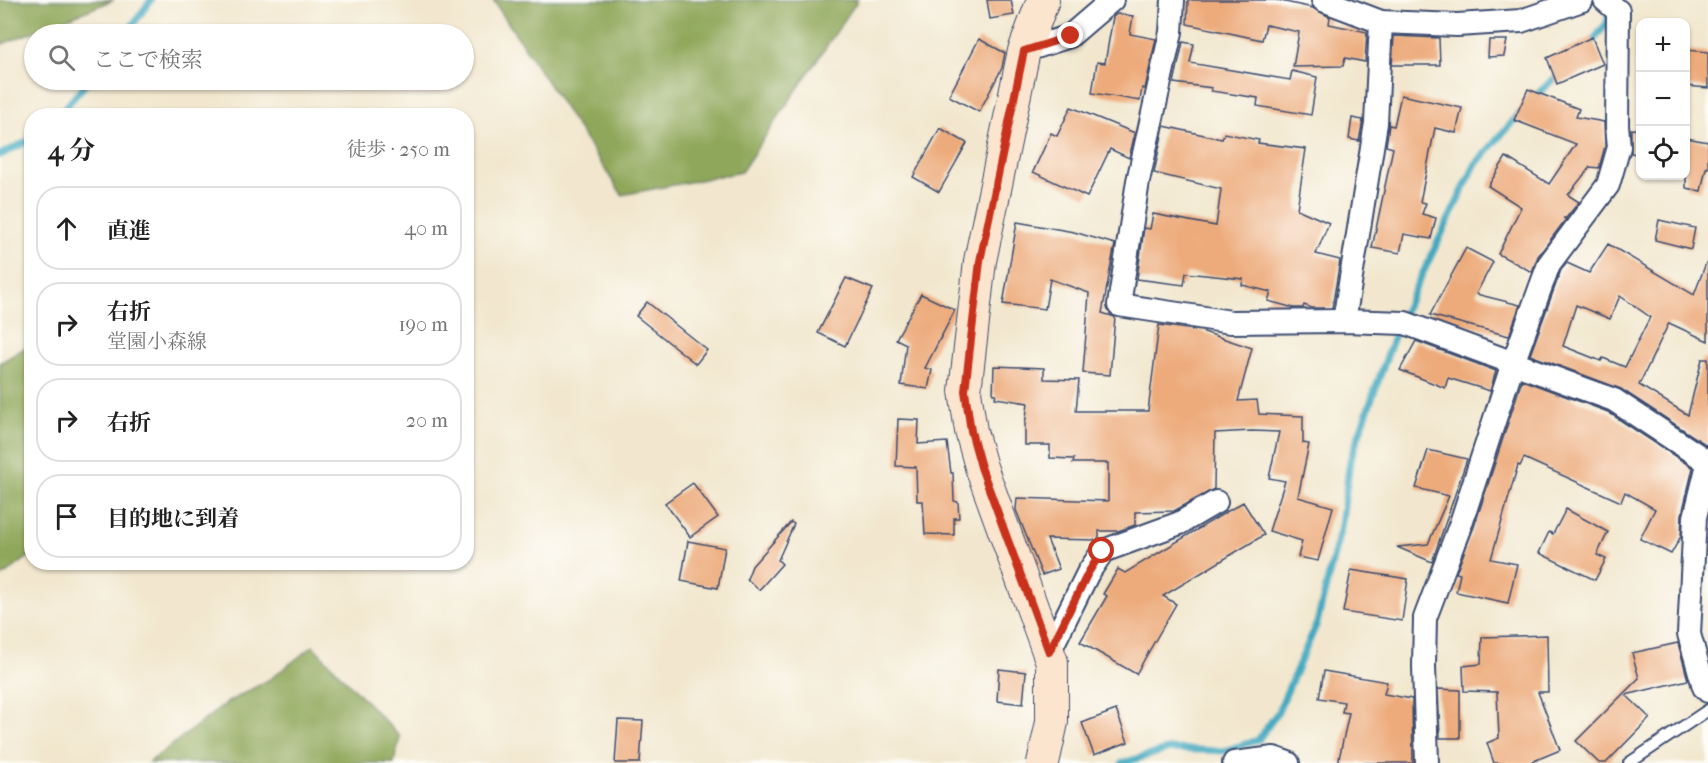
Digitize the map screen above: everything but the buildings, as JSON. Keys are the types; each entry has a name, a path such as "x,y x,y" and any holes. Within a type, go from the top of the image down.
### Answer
{"main road":[{"path":"1043,0 1024,51 980,261 965,391 971,431 981,467 1052,662 1052,722 1043,763"}],"street":[{"path":"1024,51 1071,36 1112,0"},
{"path":"1173,0 1171,32 1138,181 1119,304 1231,322 1405,323 1614,400 1708,463 1695,518 1689,634 1704,687 1708,691"},
{"path":"1323,0 1381,22 1457,25 1521,21 1582,0"},
{"path":"1427,763 1425,618 1461,522 1513,363 1549,264 1608,185 1619,147 1617,125 1618,11 1605,0"},
{"path":"1344,321 1376,123 1381,22"},
{"path":"1049,652 1088,573 1102,551 1180,523 1216,502"},
{"path":"1234,763 1274,758 1288,763"}],"lane":[{"path":"1629,763 1708,710"}],"green space":[{"path":"0,0 114,0 53,24 24,24 24,36 0,45"},
{"path":"493,0 858,0 741,172 622,195"},
{"path":"24,348 24,560 0,578 0,363"},
{"path":"313,646 400,737 394,763 148,763 228,702 270,679"}],"waterway":[{"path":"133,24 151,0"},
{"path":"1588,47 1607,23 1608,17"},
{"path":"1533,98 1560,73"},
{"path":"65,108 80,90"},
{"path":"1401,318 1475,165 1520,113"},
{"path":"0,155 24,143"},
{"path":"1122,763 1170,749 1223,751 1258,740 1278,712 1317,623 1341,527 1350,460 1397,328"}],"route":[{"path":"1071,36 1024,51 980,261 965,391 971,431 981,467 1049,652 1088,573 1102,551"}]}
